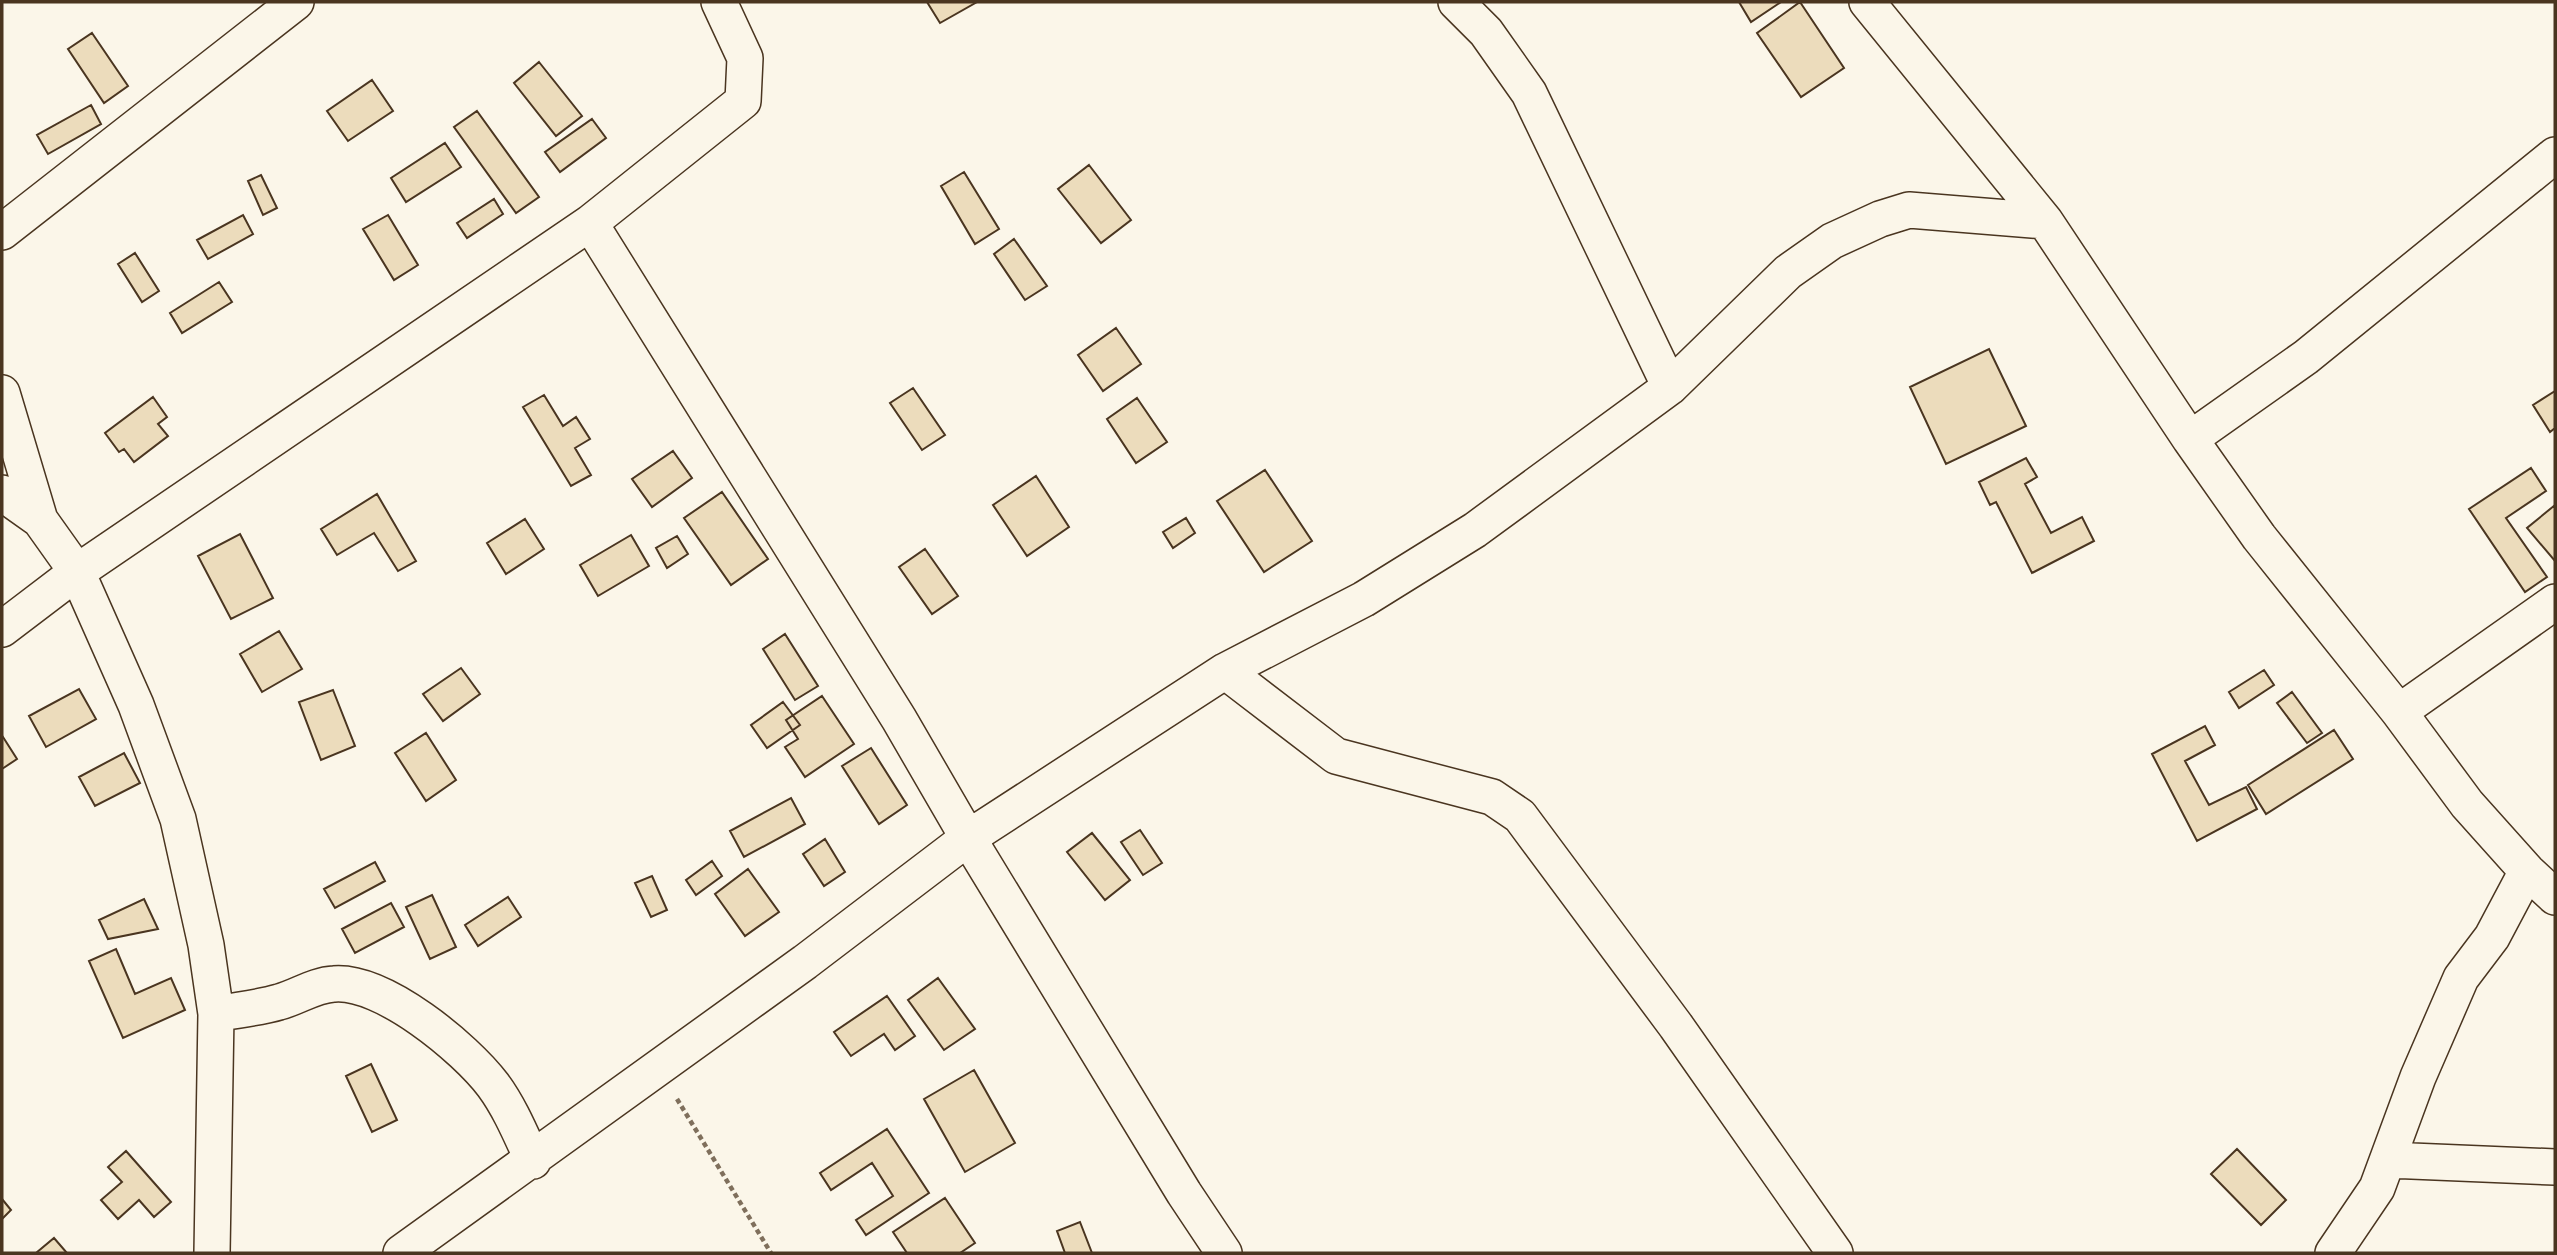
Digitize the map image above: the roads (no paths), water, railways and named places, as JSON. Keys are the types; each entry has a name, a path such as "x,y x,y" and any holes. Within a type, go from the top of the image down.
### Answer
{"street":[{"path":"2,232 296,2"},
{"path":"2,629 77,572 590,223 743,101 745,58 719,2"},
{"path":"1457,2 1486,32 1530,93 1670,387"},
{"path":"1867,2 2045,221 2190,439 2259,537 2399,712 2467,804 2527,871 2555,897"},
{"path":"2190,439 2306,357 2555,155"},
{"path":"401,1253 533,1161 806,962 968,838 1225,671 1364,599 1475,530 1670,387 1788,272 1832,241 1880,219 1909,210 2045,221"},
{"path":"590,223 899,719 968,838 1184,1193 1224,1253"},
{"path":"2,393 40,520 77,572 136,705 177,819 206,945 216,1014 212,1253"},
{"path":"2,493 40,520"},
{"path":"2399,712 2555,601"},
{"path":"1225,671 1336,756 1492,797 1520,817 1552,856 1676,1026 1835,1253"},
{"path":"2333,1253 2377,1188 2418,1077 2462,978 2492,937 2527,871"},
{"path":"216,1014 279,1002 318,986 337,983 374,991 404,1008 467,1057 493,1085 533,1161"},
{"path":"2388,1160 2555,1167"}]}
